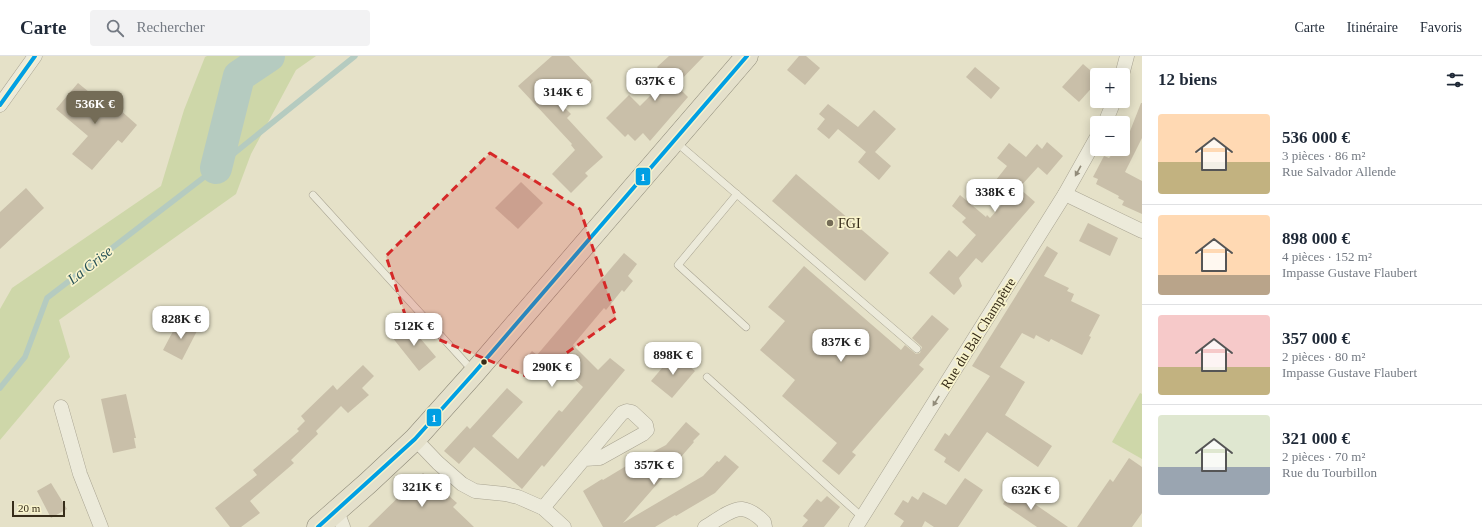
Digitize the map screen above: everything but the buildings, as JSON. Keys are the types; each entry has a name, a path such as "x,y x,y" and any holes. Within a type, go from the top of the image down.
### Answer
{"main road":[{"path":"318,527 340,519 415,439 474,373 747,56"}],"street":[{"path":"0,105 35,56"},
{"path":"1124,68 1127,56"},
{"name":"Rue du Bal Champêtre","path":"859,522 1066,194 1090,150"},
{"path":"1066,194 1142,231"},
{"path":"61,407 80,474 101,527"},
{"path":"415,439 438,463 462,484 475,491 518,497 543,508 564,527"},
{"path":"543,508 585,459"},
{"path":"705,527 732,511 742,509 757,516 764,522 765,527"}],"lane":[{"path":"674,140 918,349"},
{"path":"737,194 678,265 746,327"},
{"path":"313,195 474,373"},
{"path":"707,377 859,522"}],"highlighted area":[{"path":"490,153 580,209 616,318 531,378 409,327 386,256"}],"green space":[{"path":"316,56 296,70 251,154 236,194 59,320 70,357 0,440 0,309 12,288 161,186 184,110 205,57"},
{"path":"1140,393 1142,394 1142,459 1112,442"}],"waterway":[{"name":"La Crise","path":"216,168 239,76 269,56"},
{"name":"La Crise","path":"0,388 25,357 47,298 216,168 355,56"}],"transit line":[{"name":"1","path":"0,105 35,56"},
{"name":"1","path":"318,527 415,439 474,373 747,56"}],"place":[{"name":"FGI","path":"830,223"}]}
